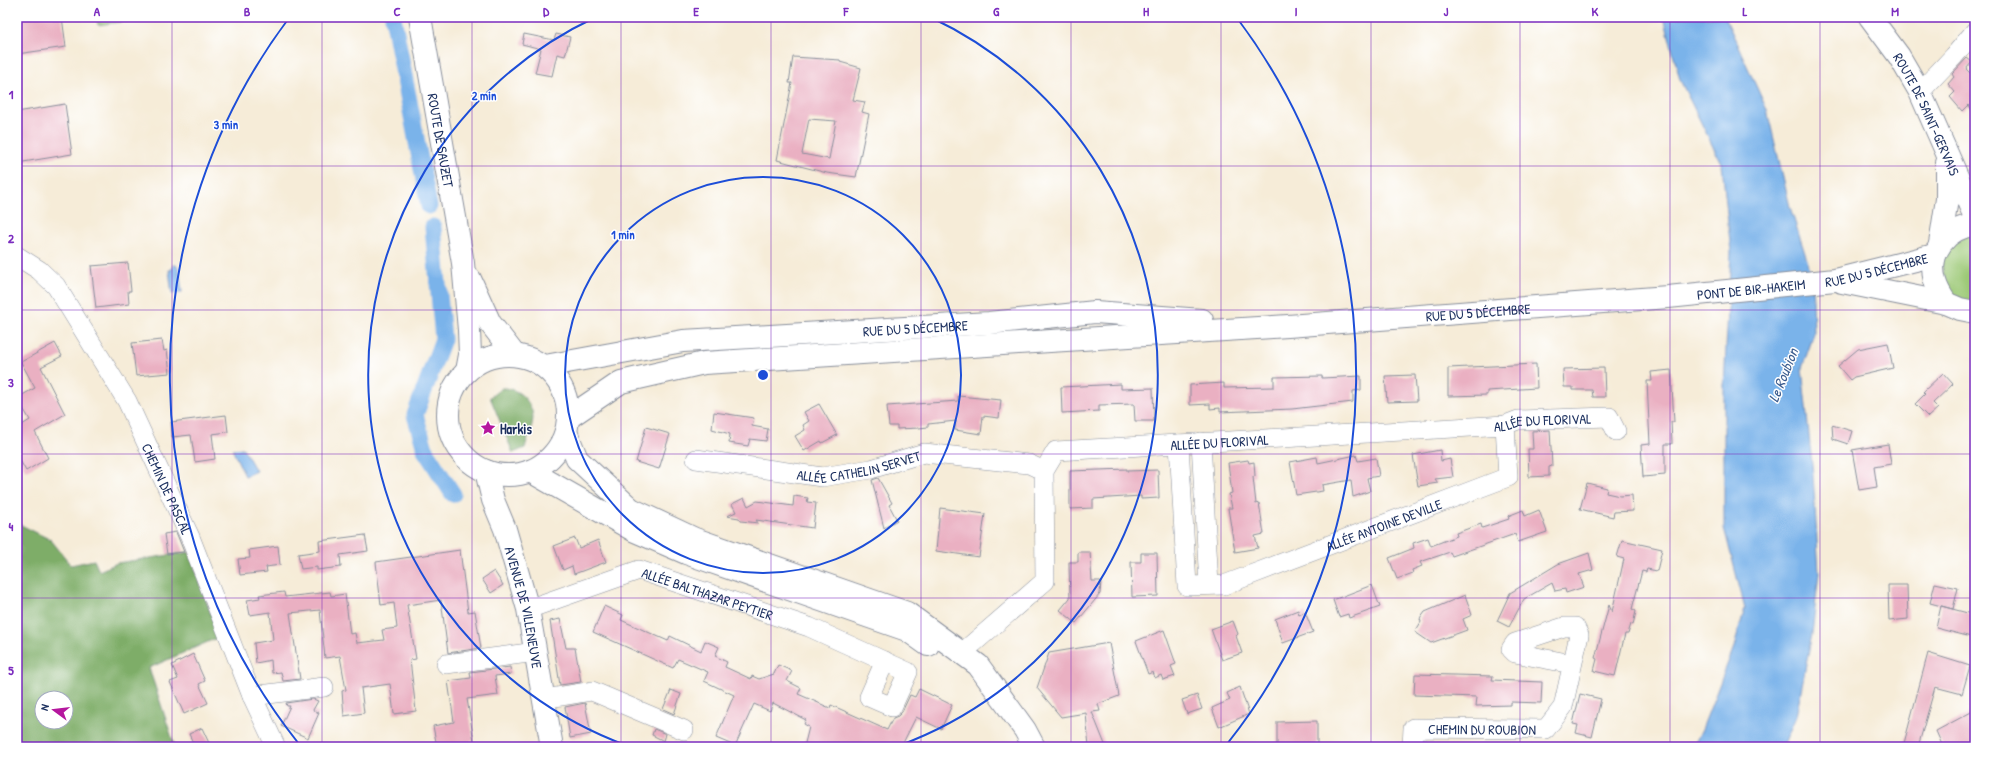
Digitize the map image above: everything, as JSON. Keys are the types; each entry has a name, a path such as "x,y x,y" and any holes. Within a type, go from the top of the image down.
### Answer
{"main road":[{"name":"ROUTE DE SAUZET","path":"420,17 463,263 470,356 467,370"},
{"name":"ROUTE DE SAINT-GERVAIS","path":"1870,17 1899,56 1920,92 1975,217"},
{"path":"1946,303 1935,283 1933,269 1947,199 1947,156"},
{"path":"1937,250 1947,236 1957,229 1975,225"},
{"name":"RUE DU 5 DÉCEMBRE","path":"1835,280 1937,250"},
{"name":"ROUTE DE SAUZET","path":"463,263 490,323 514,354"},
{"name":"RUE DU 5 DÉCEMBRE","path":"1835,280 1946,303 1960,310 1975,312"},
{"name":"PONT DE BIR-HAKEIM","path":"1668,297 1835,280"},
{"name":"RUE DU 5 DÉCEMBRE","path":"567,425 621,382 704,363 1288,326 1668,297"},
{"name":"RUE DU 5 DÉCEMBRE","path":"545,366 683,341 989,323 1095,312 1288,326"},
{"path":"567,425 554,453 546,462 530,471 515,475 500,475 486,471 468,460 456,445 448,426 448,406 454,387 467,370 481,361 497,355 514,354 530,358 545,366 558,381 566,399 567,425 577,459 631,509 695,539 907,612 978,665 1029,738"},
{"name":"AVENUE DE VILLENEUVE","path":"486,471 493,500 505,529 528,609 552,747"},
{"path":"530,471 635,531 686,553 907,630 970,674 1029,738"}],"street":[{"path":"1920,92 1975,31"},
{"name":"CHEMIN DE PASCAL","path":"17,256 39,270 56,286 126,401 190,537 252,696 276,747"},
{"name":"ALLÉE DU FLORIVAL","path":"1044,471 1056,451 1505,425 1518,420 1609,417 1616,431"},
{"name":"ALLÉE ANTOINE DEVILLE","path":"1180,444 1187,586 1224,585 1508,477 1505,425"},
{"path":"1202,442 1209,585"},
{"name":"ALLÉE CATHELIN SERVET","path":"696,459 822,477 871,469 924,453 1029,464 1044,471"},
{"path":"962,653 1045,581 1044,471"},
{"name":"ALLÉE BALTHAZAR PEYTIER","path":"528,609 639,570 809,627 885,661"},
{"path":"446,664 536,652"},
{"name":"CHEMIN DU ROUBION","path":"1412,747 1413,728 1546,729 1563,707 1572,664"},
{"path":"252,696 324,687"},
{"path":"544,699 592,691 684,730"}],"green space":[{"path":"97,17 155,17 98,25"},
{"path":"1975,231 1975,305 1954,297 1945,287 1941,260 1946,247"},
{"path":"502,388 508,388 523,396 532,411 533,421 525,448 513,453 490,397"},
{"path":"17,523 51,540 71,565 94,560 99,571 117,563 189,552 219,637 149,668 175,747 17,747"}],"water":[{"name":"Le Roubion","path":"1664,17 1725,17 1767,110 1790,207 1810,269 1814,334 1802,368 1813,474 1819,573 1812,634 1796,716 1783,747 1693,747 1702,729 1734,647 1745,608 1724,528 1724,386 1731,252 1722,165 1680,80"},
{"path":"173,265 176,265 179,269 182,292 172,294 169,270 171,270"},
{"path":"243,448 256,471 245,476 232,449"}],"building":[{"path":"17,17 62,17 66,47 17,54"},
{"path":"524,34 554,40 556,34 570,37 565,56 557,54 552,76 535,73 541,49 522,44"},
{"path":"793,57 840,60 840,62 861,68 853,100 865,102 862,112 869,114 856,177 827,173 777,160 792,83 789,83","holes":["809,119 836,121 829,159 802,154"]},
{"path":"1967,58 1972,62 1966,69 1975,78 1975,113 1968,105 1962,111 1950,97 1955,92 1948,84 1954,77 1952,74"},
{"path":"65,104 72,154 17,163 17,112"},
{"path":"128,263 131,291 128,291 129,304 96,308 91,266"},
{"path":"162,340 164,351 167,350 170,373 136,376 132,343"},
{"path":"55,343 62,356 41,367 65,414 35,432 48,458 26,471 17,455 17,428 30,420 17,398 35,388 21,362"},
{"path":"1888,343 1893,368 1854,377 1850,380 1838,366 1858,349"},
{"path":"1536,364 1537,388 1487,391 1487,395 1448,396 1448,368"},
{"path":"1604,368 1605,397 1593,397 1592,390 1573,390 1573,387 1564,387 1563,369"},
{"path":"1671,370 1674,422 1671,422 1672,444 1665,444 1665,475 1643,477 1641,445 1650,444 1647,381 1652,381 1651,372"},
{"path":"1943,373 1953,384 1933,403 1938,408 1928,417 1915,404 1925,394 1923,392"},
{"path":"1415,375 1417,401 1387,402 1385,376"},
{"path":"1322,376 1322,378 1361,376 1361,390 1353,391 1353,402 1292,409 1220,412 1220,408 1210,409 1210,404 1190,405 1190,385 1224,383 1224,388 1274,387 1274,377"},
{"path":"1121,384 1121,389 1153,388 1154,421 1135,421 1134,404 1099,405 1099,411 1062,413 1061,387"},
{"path":"958,396 1001,400 999,418 983,416 981,434 955,430 956,421 928,424 928,427 919,428 897,429 897,426 889,426 887,406 958,401"},
{"path":"819,404 837,435 822,443 821,441 804,451 795,436 805,430 803,425 809,421 804,412"},
{"path":"714,412 754,418 752,426 768,429 766,441 750,439 748,446 729,443 730,434 712,429"},
{"path":"226,415 228,432 212,434 215,459 195,462 191,435 172,437 171,422"},
{"path":"1832,425 1852,431 1848,444 1833,439"},
{"path":"646,427 670,434 659,469 636,462"},
{"path":"1550,430 1552,466 1549,467 1549,476 1529,477 1528,449 1533,449 1532,431"},
{"path":"1888,444 1891,464 1874,467 1877,487 1859,490 1852,450"},
{"path":"1440,450 1441,461 1450,459 1453,477 1435,479 1438,483 1418,486 1413,455"},
{"path":"1356,455 1358,461 1376,458 1379,476 1367,478 1370,491 1353,497 1351,480 1322,485 1323,491 1296,495 1290,462 1317,457 1318,463"},
{"path":"1248,460 1249,463 1254,462 1255,476 1253,477 1256,504 1259,503 1264,534 1255,536 1258,548 1235,552 1228,508 1232,508 1229,494 1232,493 1228,463"},
{"path":"1127,469 1127,471 1158,470 1159,498 1141,499 1141,496 1093,499 1093,508 1070,509 1070,471"},
{"path":"878,478 892,503 889,505 897,520 884,528 872,480"},
{"path":"1587,483 1607,488 1606,493 1620,496 1632,495 1633,511 1614,512 1613,517 1580,509"},
{"path":"794,496 808,498 807,502 816,503 813,528 756,520 758,523 741,521 739,518 727,516 736,512 732,504 744,498 748,506 757,501 793,506"},
{"path":"940,508 985,514 979,557 936,551"},
{"path":"1523,510 1525,516 1539,510 1547,532 1518,542 1515,534 1452,556 1450,552 1420,562 1422,566 1412,570 1413,573 1397,579 1389,558 1414,548 1413,543 1428,538 1431,546 1457,536 1456,533 1481,524 1482,528 1509,519 1508,516"},
{"path":"176,532 184,552 167,554 164,534"},
{"path":"365,535 368,551 340,555 341,567 317,570 317,567 301,569 298,554 320,551 319,541"},
{"path":"575,538 579,548 598,540 606,562 574,574 572,566 563,570 554,546"},
{"path":"1622,540 1662,549 1657,571 1647,569 1646,572 1642,571 1632,609 1636,611 1633,625 1631,624 1628,634 1625,634 1615,676 1594,671 1597,659 1595,658 1609,605 1612,612 1624,559 1617,557"},
{"path":"278,546 280,565 266,567 267,572 240,575 238,559 250,558 249,550"},
{"path":"460,550 468,612 475,611 481,648 448,653 441,600 407,605 416,659 410,660 416,711 394,714 390,684 361,688 364,713 344,716 342,691 346,690 340,656 325,658 320,610 290,613 300,679 283,681 281,672 272,673 271,660 256,663 254,643 273,640 270,612 250,615 247,600 260,598 259,595 284,592 285,597 330,592 331,596 345,594 350,634 355,633 357,643 384,640 382,630 397,628 394,603 381,605 376,562"},
{"path":"1078,552 1090,552 1092,581 1101,581 1100,594 1076,623 1060,610 1070,598 1069,562 1078,562"},
{"path":"1141,553 1157,553 1158,596 1132,597 1131,562 1141,562"},
{"path":"1589,553 1593,570 1579,574 1584,587 1566,593 1565,589 1555,591 1552,583 1524,599 1509,627 1497,621 1510,593 1558,564"},
{"path":"494,571 503,585 491,593 482,579"},
{"path":"1935,583 1958,588 1953,609 1930,603"},
{"path":"1372,585 1380,607 1349,618 1348,614 1339,617 1333,600"},
{"path":"1888,585 1907,585 1908,619 1889,621"},
{"path":"1465,595 1472,615 1463,619 1467,630 1431,643 1415,632 1421,622 1420,619 1425,612"},
{"path":"604,606 623,615 621,620 668,641 670,636 701,651 705,641 719,647 715,656 727,662 725,667 751,679 752,676 759,679 774,674 778,665 792,671 787,681 801,688 798,694 830,708 831,705 887,730 893,718 902,712 910,695 915,697 919,689 952,705 941,729 916,717 901,747 804,747 809,727 804,724 806,720 773,703 770,711 754,704 735,746 716,738 734,695 704,681 708,672 678,659 673,668 593,632"},
{"path":"1941,606 1975,615 1975,638 1936,628"},
{"path":"1298,610 1299,615 1305,612 1313,632 1283,643 1275,619"},
{"path":"560,619 566,648 575,648 581,682 560,685 550,621"},
{"path":"1233,621 1238,634 1236,636 1242,653 1222,660 1211,629"},
{"path":"1164,630 1176,664 1171,666 1175,676 1163,680 1161,675 1155,678 1153,672 1148,674 1136,641"},
{"path":"1109,643 1119,696 1098,704 1100,711 1092,712 1106,747 1089,747 1086,713 1061,717 1037,688 1049,653"},
{"path":"1928,653 1970,666 1962,694 1935,687 1918,747 1903,747"},
{"path":"193,654 205,681 199,684 208,703 184,714 170,682 178,679 172,665"},
{"path":"510,667 511,674 495,676 498,695 467,699 474,741 446,747 437,747 433,726 454,722 448,681 471,678 470,672"},
{"path":"1415,674 1493,676 1492,680 1542,682 1541,703 1511,702 1511,705 1476,706 1477,697 1414,695"},
{"path":"1240,687 1249,714 1219,727 1212,708 1230,700 1227,693"},
{"path":"671,690 681,694 674,714 663,709"},
{"path":"1580,694 1601,699 1592,737 1576,733 1578,725 1573,724"},
{"path":"1197,695 1202,709 1187,714 1182,700"},
{"path":"313,699 318,701 313,710 319,713 308,738 281,726 290,706 287,706 286,703"},
{"path":"585,703 591,734 570,738 565,707"},
{"path":"1975,710 1975,747 1943,747 1936,731"},
{"path":"1317,721 1317,747 1277,747 1277,722"},
{"path":"202,728 209,743 201,747 195,747 189,734"},
{"path":"654,729 666,734 664,741 652,735"}],"waterway":[{"path":"393,17 429,206"},
{"path":"433,227 443,339 415,415 426,452 453,494"}],"place":[{"name":"Harkis","path":"488,428"}]}
